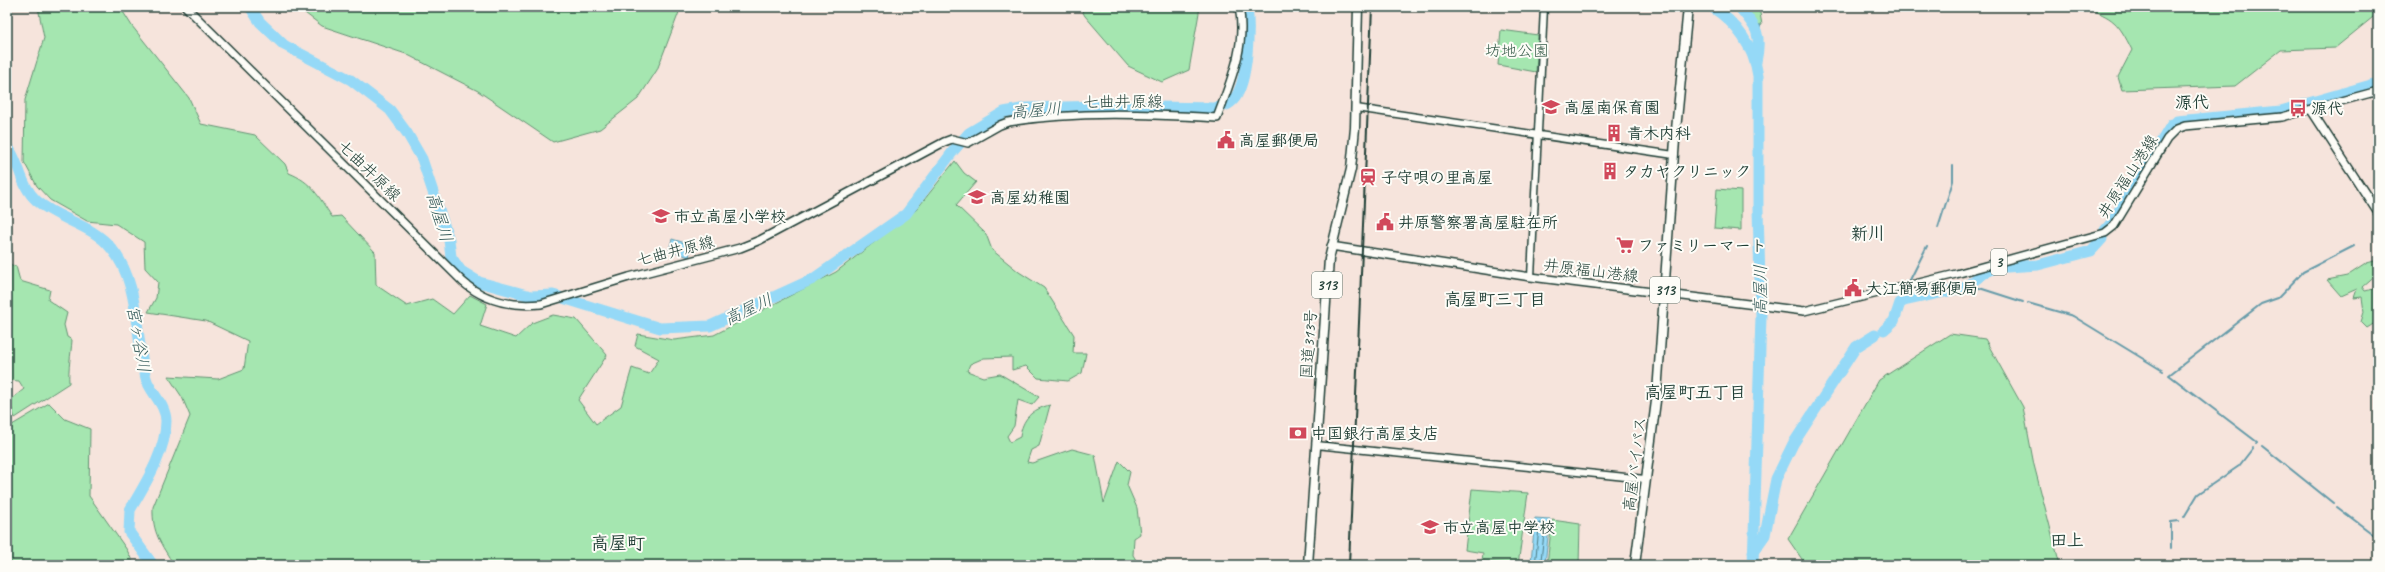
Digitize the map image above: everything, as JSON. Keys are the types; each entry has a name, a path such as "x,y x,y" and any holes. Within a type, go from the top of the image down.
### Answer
{"highway":[{"name":"国道313号","path":"1308,565 1322,347 1331,246 1351,169 1356,108 1358,7"},
{"name":"高屋バイパス","path":"1636,565 1645,479 1657,393 1674,155 1687,11"}],"main road":[{"name":"七曲井原線","path":"186,7 425,243 444,265 468,286 489,298 514,305 541,304 568,295 740,248 787,227 854,188 944,142 957,140 964,144 974,142 1000,125 1040,117 1139,114 1217,118 1226,96 1239,51 1241,34 1239,7"},
{"name":"井原福山港線","path":"1331,246 1531,277 1768,308 1811,310 1956,274 2102,234 2114,226 2163,145 2177,129 2185,126 2282,117 2378,91"},
{"path":"2311,110 2378,213"}],"street":[{"path":"1531,277 1539,136 1544,7"},
{"path":"1356,108 1674,155"},
{"path":"1316,445 1645,479"}],"green space":[{"path":"38,7 120,7 132,26 189,98 201,124 255,135 285,164 289,173 304,181 314,191 332,217 341,216 375,252 376,285 407,306 432,299 453,314 470,295 487,304 480,326 516,338 532,323 553,315 576,319 607,355 578,400 596,424 621,406 632,368 649,374 659,359 635,346 638,334 674,340 714,335 836,272 916,210 955,161 964,173 976,182 956,205 986,234 992,250 1019,272 1044,288 1074,335 1073,353 1086,353 1082,373 1068,381 1038,378 1026,366 1012,370 1012,357 984,358 970,364 967,371 983,377 1000,374 1039,397 1032,405 1018,400 1014,426 1007,436 1010,442 1020,437 1023,425 1033,412 1050,405 1039,446 1031,450 1027,462 1032,463 1072,449 1095,455 1104,503 1119,461 1130,472 1127,485 1137,508 1140,534 1134,538 1133,555 1139,565 174,565 158,538 154,524 153,507 190,416 182,397 168,376 218,379 244,369 248,341 206,321 148,312 156,298 158,282 145,268 144,242 116,224 87,221 50,200 37,186 24,162 25,100 44,38"},
{"path":"297,7 681,7 657,70 638,99 600,129 553,142 478,91 406,54 322,26"},
{"path":"1080,7 1200,7 1189,70 1162,82 1128,66 1085,16"},
{"path":"1744,7 1759,7 1762,25 1757,27 1752,15"},
{"path":"2084,7 2378,7 2378,13 2335,48 2281,50 2235,86 2122,90 2118,77 2132,50 2123,33 2114,22 2102,14"},
{"name":"坊地公園","path":"1501,30 1538,35 1536,72 1498,65"},
{"path":"1717,189 1741,191 1741,230 1714,228"},
{"path":"2378,260 2378,273 2362,287 2365,291 2378,288 2378,321 2367,328 2361,322 2364,312 2362,297 2354,298 2357,289 2341,296 2327,280 2347,276 2367,263"},
{"path":"7,264 16,266 20,281 50,290 48,300 67,313 64,325 67,337 72,340 69,383 15,418 9,401 24,389 19,381 7,380"},
{"path":"1950,334 1985,339 2023,407 2034,465 2060,565 1806,565 1788,539 1879,380"},
{"path":"49,403 65,419 90,429 89,496 127,550 134,565 7,565 7,428"},
{"path":"1472,489 1528,493 1518,565 1482,561 1483,553 1465,550"},
{"path":"1552,520 1580,524 1579,565 1547,565"}],"water":[{"path":"672,239 692,245 689,257 669,250"},
{"path":"1535,518 1550,519 1545,564 1531,563"}],"waterway":[{"name":"高屋川","path":"250,7 260,22 284,45 351,80 390,110 407,133 422,159 449,240 451,257 461,271 479,282 531,296 553,295 660,328 710,326 813,279 906,214 954,150 969,133 1004,112 1026,108 1102,106 1213,108 1222,107 1228,104 1235,98 1243,79 1248,41 1247,7"},
{"name":"高屋川","path":"1712,7 1729,20 1743,37 1753,55 1758,76 1758,209 1761,317 1753,565"},
{"path":"1739,7 1754,26 1758,38 1756,62"},
{"path":"1760,25 1760,39"},
{"path":"2177,121 2281,111 2378,83"},
{"path":"2105,230 2112,222 2172,124"},
{"name":"宮ヶ谷川","path":"7,146 15,159 23,181 31,195 46,208 85,228 104,240 120,261 127,276 132,293 146,378 161,404 166,421 165,433 159,456 130,510 129,532 153,565"},
{"path":"1938,228 1953,181 1953,166"},
{"path":"2007,267 2038,265 2091,251 2102,239"},
{"path":"1910,280 1927,246"},
{"path":"2256,444 2257,442 2169,375 2261,304 2278,298 2303,272 2354,246"},
{"path":"1965,287 1986,272 1997,267"},
{"path":"1970,285 2023,302"},
{"path":"1884,330 1894,321 1900,303 1958,289"},
{"path":"1900,303 1904,292"},
{"path":"2028,303 2073,316 2163,371"},
{"path":"1753,552 1765,535 1776,479 1793,444 1856,347 1875,335"},
{"path":"2262,446 2333,503"},
{"path":"2184,517 2198,494 2239,466 2253,448"},
{"path":"2337,507 2378,538"},
{"path":"2171,548 2171,522 2179,521"}],"railway":[{"path":"1349,565 1372,7"}],"place":[{"name":"高屋南保育園","path":"1551,107"},
{"name":"源代","path":"2298,108"},
{"name":"青木内科","path":"1614,133"},
{"name":"高屋郵便局","path":"1226,140"},
{"name":"タカヤクリニック","path":"1610,171"},
{"name":"子守唄の里高屋","path":"1368,177"},
{"name":"高屋幼稚園","path":"977,197"},
{"name":"市立高屋小学校","path":"661,216"},
{"name":"井原警察署高屋駐在所","path":"1385,222"},
{"name":"ファミリーマート","path":"1625,245"},
{"name":"大江簡易郵便局","path":"1853,288"},
{"name":"中国銀行高屋支店","path":"1298,433"},
{"name":"市立高屋中学校","path":"1430,527"}],"district":[{"name":"源代","path":"2192,102"},
{"name":"新川","path":"1868,233"},
{"name":"高屋町三丁目","path":"1495,299"},
{"name":"高屋町五丁目","path":"1695,392"},
{"name":"田上","path":"2067,540"},
{"name":"高屋町","path":"618,543"}]}
